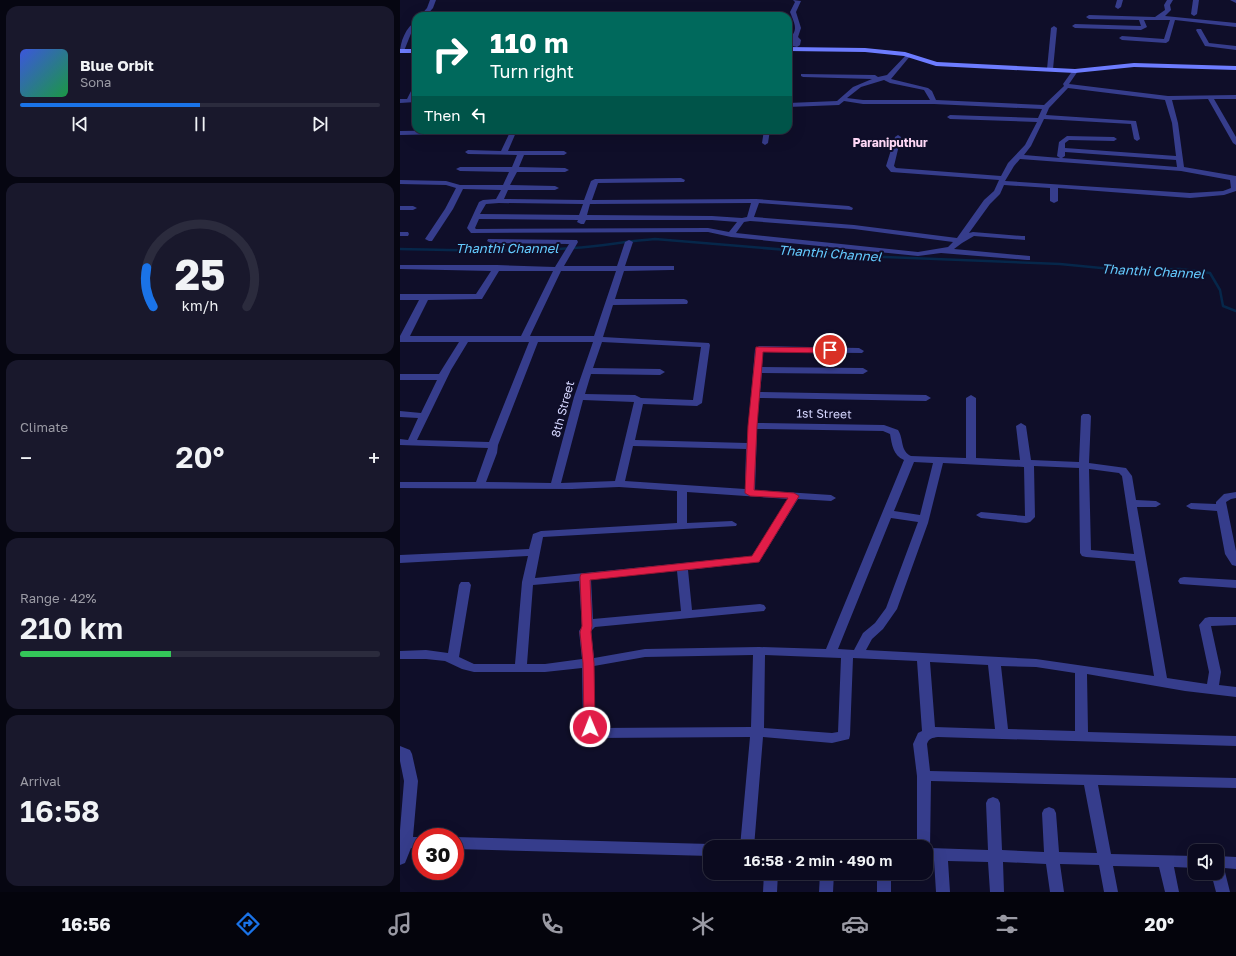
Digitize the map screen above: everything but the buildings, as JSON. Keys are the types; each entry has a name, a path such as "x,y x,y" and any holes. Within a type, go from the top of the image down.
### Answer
{"street":[{"path":"426,12 433,0"},
{"path":"792,48 797,45 798,40 796,38 799,32 793,12 798,1 796,0"},
{"path":"1118,7 1120,0"},
{"path":"1161,17 1168,10 1167,5 1170,0"},
{"path":"1194,14 1196,0"},
{"path":"1089,17 1156,19 1161,17 1236,25"},
{"path":"1122,38 1164,42 1173,18"},
{"path":"1075,26 1140,28 1144,27 1141,19"},
{"path":"412,28 400,52 412,51"},
{"path":"1050,69 1054,28"},
{"path":"1199,30 1207,45 1236,48"},
{"path":"792,48 866,50 908,55 936,64 1075,71 1134,65 1236,68"},
{"path":"792,104 840,103 851,90 862,84 888,77 908,55"},
{"path":"849,208 756,201 499,201 483,202 471,228 474,231 708,230 732,235 918,254 950,249 959,241 987,202 997,192 1002,180 1012,165 1020,157 1036,132 1046,107 1067,86 1066,84 1075,71"},
{"path":"803,75 888,77"},
{"path":"888,77 887,79 892,82 926,89 929,91 934,102"},
{"path":"1067,86 1168,98 1236,97"},
{"path":"409,101 412,95"},
{"path":"1168,98 1175,123 1181,169"},
{"path":"1210,98 1236,143"},
{"path":"843,99 863,102 934,102 1046,107"},
{"path":"400,101 412,101"},
{"path":"950,117 1041,118 1134,122 1137,140"},
{"path":"400,133 412,133"},
{"path":"504,153 512,134"},
{"path":"766,143 767,134"},
{"path":"898,137 890,166 894,170 1138,193 1201,195 1230,192 1235,189 1234,178 1181,169 1020,157"},
{"path":"1060,160 1062,142 1067,138 1114,139"},
{"path":"1062,150 1179,158"},
{"path":"468,152 564,154"},
{"path":"499,201 522,154"},
{"path":"460,170 565,170"},
{"path":"480,485 529,339 558,269 572,246 595,181 681,180"},
{"path":"400,182 446,183 460,187 555,188"},
{"path":"1054,186 1054,201"},
{"path":"429,239 449,209 460,187"},
{"path":"732,235 746,220 756,201"},
{"path":"400,208 413,208"},
{"path":"477,216 712,218 829,224 889,230 959,241 973,234 1022,238"},
{"path":"491,241 572,246"},
{"name":"8th Street","path":"556,486 579,397 629,242"},
{"path":"942,251 1027,258"},
{"path":"400,267 497,267 558,269 671,268"},
{"path":"400,297 479,297 497,267"},
{"path":"425,297 402,339 598,340 706,345 697,403 639,401 635,398 579,397"},
{"path":"609,302 684,302"},
{"path":"411,443 443,377 465,339"},
{"path":"750,493 752,426 759,349 858,351"},
{"path":"758,370 864,371"},
{"path":"587,371 660,372"},
{"path":"400,377 443,377"},
{"path":"755,395 926,398"},
{"path":"971,398 971,461"},
{"path":"619,484 639,401"},
{"path":"400,414 424,416"},
{"path":"1086,416 1084,465 1086,552 1140,558"},
{"name":"1st Street","path":"752,426 884,428 894,432 900,454 905,458 910,459"},
{"path":"981,515 1026,520 1030,518 1028,464 1021,426"},
{"path":"400,442 493,445"},
{"path":"629,444 751,446"},
{"path":"830,653 910,459 1084,465 1122,470 1127,476 1161,682"},
{"path":"585,577 587,626 585,632 588,663 590,727 593,732 757,732 832,738 844,734 853,654 867,636 879,626 891,609 924,519 939,460"},
{"path":"400,485 556,486 619,484 831,498"},
{"path":"682,488 682,526"},
{"path":"1236,495 1228,496 1221,502 1222,508 1231,524 1231,554 1236,562"},
{"path":"528,582 682,568 755,559 794,496"},
{"path":"1131,503 1156,504"},
{"path":"1192,506 1222,508"},
{"path":"888,514 924,519"},
{"path":"521,668 528,582 534,552 535,537 541,534 732,524"},
{"path":"400,558 534,552"},
{"path":"682,568 687,615"},
{"path":"1184,581 1236,584"},
{"path":"454,659 465,586"},
{"path":"587,626 593,623 760,608"},
{"path":"1212,689 1215,672 1205,625 1209,621 1236,621"},
{"path":"748,840 757,732 759,651"},
{"path":"400,655 435,654 454,659 465,667 521,668 545,668 588,663 645,653 759,651 923,657 1036,663 1236,692"},
{"path":"923,657 929,733"},
{"path":"994,661 1002,734"},
{"path":"1081,669 1082,736"},
{"path":"924,840 924,776 920,744 923,737 929,733 938,732 1236,741"},
{"path":"400,751 405,754 411,781 406,842 400,859"},
{"path":"924,776 1236,783"},
{"path":"1090,779 1111,892"},
{"path":"993,803 997,892"},
{"path":"1049,813 1052,858 1058,892"},
{"path":"406,842 412,842"},
{"path":"464,843 703,850"},
{"path":"933,854 1188,862"},
{"path":"941,855 943,892"},
{"path":"1165,861 1172,892"},
{"path":"1224,862 1236,863"},
{"path":"770,892 771,880"},
{"path":"826,892 827,880"},
{"path":"884,880 884,892"},
{"path":"1220,880 1224,892"}],"waterway":[{"name":"Thanthi Channel","path":"400,249 530,250 583,247 655,239 860,256 1060,264 1122,270 1180,269 1210,273 1220,290 1223,306 1236,311"}],"district":[{"name":"Paraniputhur","path":"890,143"}],"route":[{"path":"590,727 588,663 585,632 587,626 585,577 682,568 755,559 794,496 750,493 752,426 759,349 830,350"}]}
